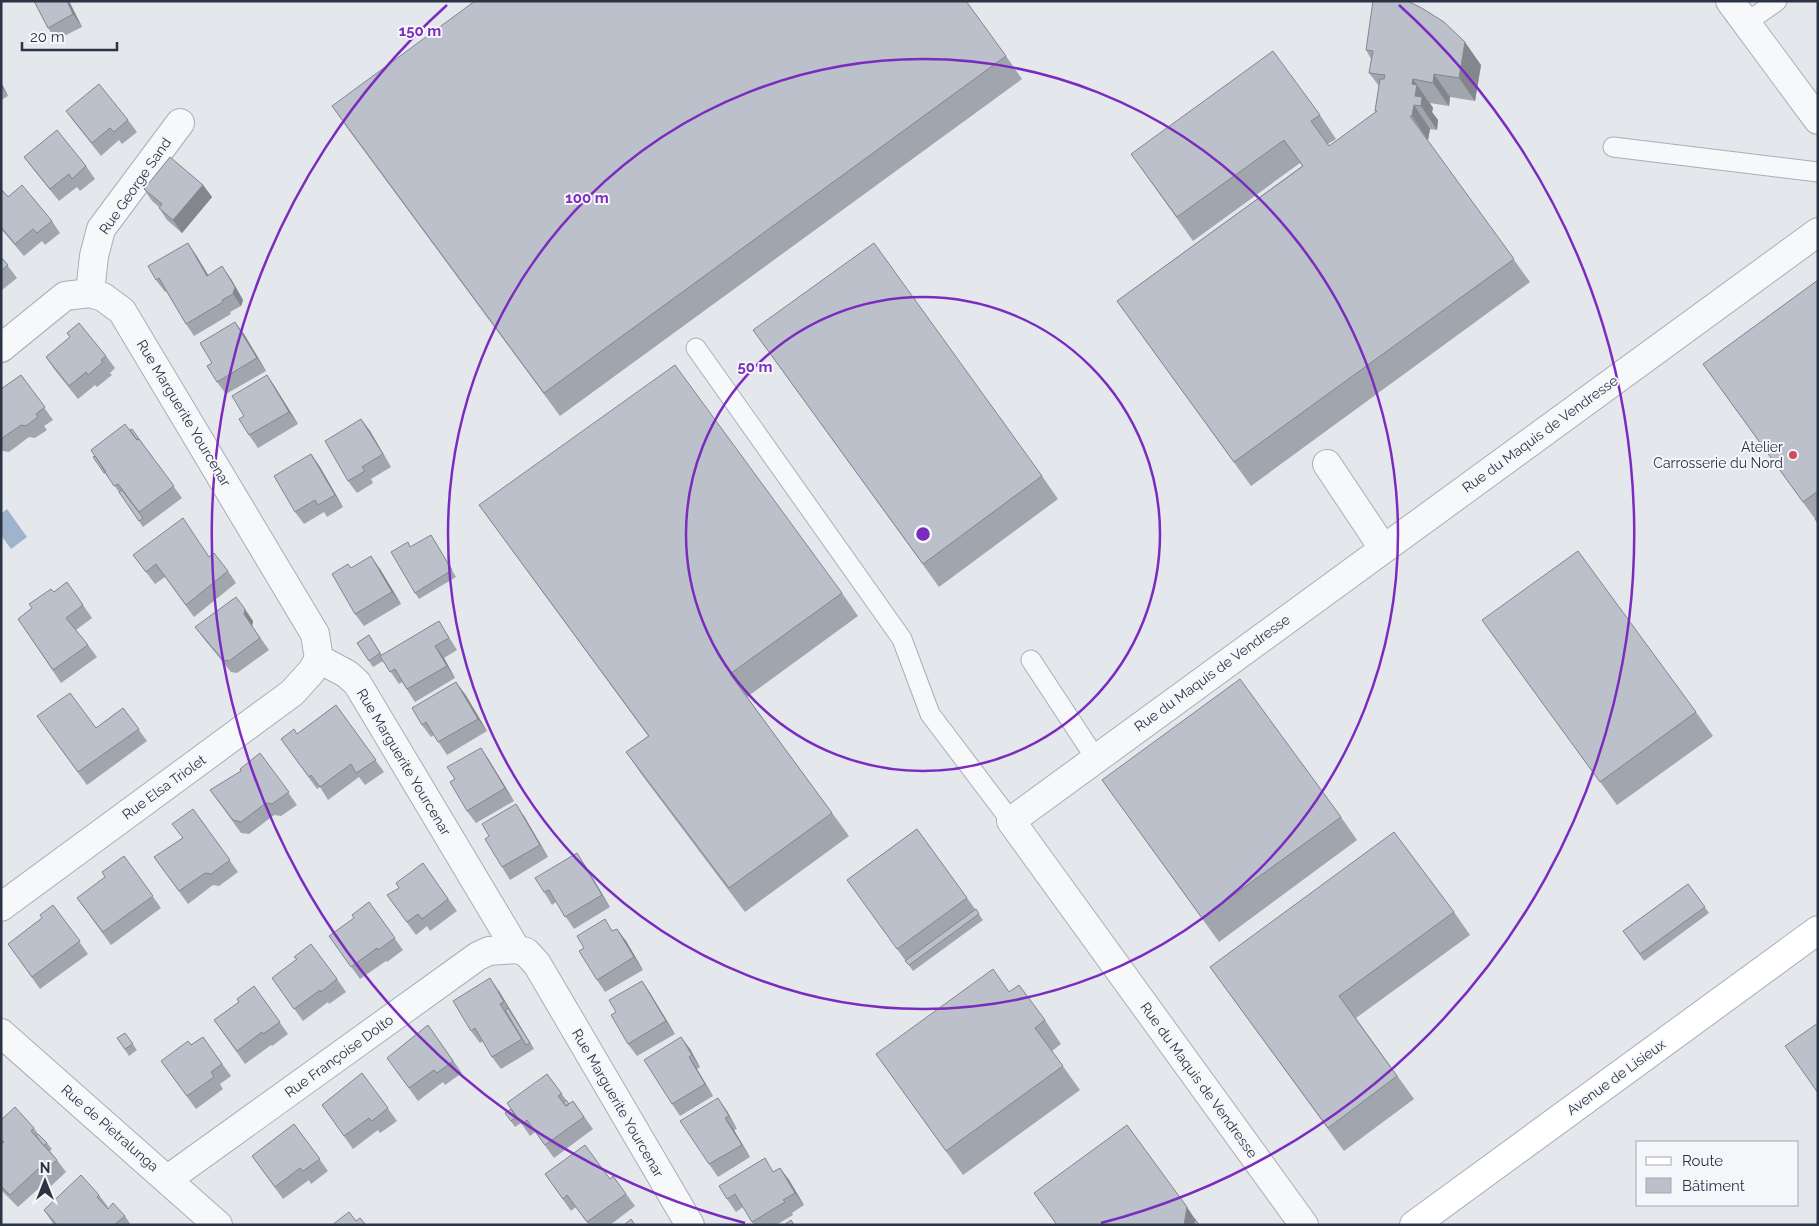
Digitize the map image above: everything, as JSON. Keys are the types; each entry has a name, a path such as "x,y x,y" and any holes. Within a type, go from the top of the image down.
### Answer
{"main road":[{"name":"Avenue de Lisieux","path":"1414,1225 1818,930"}],"street":[{"path":"1730,1 1818,120"},
{"name":"Rue George Sand","path":"90,293 94,256 102,229 180,123"},
{"name":"Rue du Maquis de Vendresse","path":"1304,1225 1011,821 1818,232"},
{"path":"1,348 65,296 90,293"},
{"name":"Rue Marguerite Yourcenar","path":"90,293 104,297 122,311 315,634 319,659 347,674 357,683 516,949 526,952 537,964 690,1225"},
{"path":"1327,464 1384,548"},
{"name":"Rue Elsa Triolet","path":"1,906 292,693 311,672 319,659"},
{"name":"Rue Françoise Dolto","path":"168,1179 478,956 489,951 516,949"},
{"name":"Rue de Pietralunga","path":"1,1033 218,1225"}],"lane":[{"path":"1746,24 1777,1"},
{"path":"1613,146 1818,172"},
{"path":"696,348 902,639 930,714 1011,821"},
{"path":"1031,660 1096,759"}],"water":[{"path":"7,509 27,537 11,549 1,535 1,514"}],"building":[{"path":"34,1 67,1 73,14 48,28"},
{"path":"475,1 966,1 1006,56 544,393 332,106"},
{"path":"1373,1 1407,1 1444,22 1465,42 1459,78 1434,74 1433,83 1413,79 1412,84 1417,85 1415,96 1422,97 1421,106 1414,105 1412,116 1410,116 1514,259 1234,462 1117,301 1303,166 1284,140 1177,217 1131,154 1273,51 1320,115 1311,121 1329,146 1377,111 1375,111 1380,79 1384,79 1385,75 1369,73 1373,51 1366,50"},
{"path":"99,84 128,120 114,132 110,128 92,143 66,111"},
{"path":"57,130 86,166 72,179 69,174 50,189 24,157"},
{"path":"170,157 203,185 173,220 159,208 162,204 144,189"},
{"path":"22,185 52,221 37,233 33,229 15,244 1,227 1,189 8,197"},
{"path":"188,243 207,276 222,266 235,287 233,294 222,300 223,302 186,324 159,278 156,280 148,266"},
{"path":"874,243 1042,476 923,564 753,330"},
{"path":"1,257 8,265 1,271"},
{"name":"Atelier Carrosserie du Nord","path":"1818,280 1818,491 1803,502 1703,364"},
{"path":"235,322 257,358 217,382 207,366 212,363 200,343"},
{"path":"79,323 106,356 101,360 103,362 88,375 86,372 69,386 46,357 70,337 67,333"},
{"path":"675,365 842,593 730,674 832,813 729,888 626,752 649,736 479,505"},
{"path":"21,375 45,407 36,414 38,417 26,426 21,425 1,439 1,389"},
{"path":"267,375 289,412 249,435 239,419 244,416 232,396"},
{"path":"361,419 383,454 362,467 365,471 348,481 325,441"},
{"path":"125,424 137,440 139,439 174,486 139,512 118,484 114,486 91,450"},
{"path":"132,429 139,439 137,440 130,430"},
{"path":"311,454 335,495 318,505 315,500 295,512 274,476"},
{"path":"95,456 106,472 104,473 93,457"},
{"path":"122,490 143,518 139,521 119,492"},
{"path":"183,518 209,557 214,553 228,571 186,605 156,564 146,572 133,555"},
{"path":"431,535 452,570 415,593 391,552 408,542 410,547"},
{"path":"1578,551 1696,712 1600,782 1482,620"},
{"path":"371,556 392,592 355,614 332,574 348,564 351,568"},
{"path":"67,582 83,605 66,618 88,645 53,670 18,619 32,608 29,604 51,589 54,592"},
{"path":"236,597 245,609 244,614 260,638 229,661 223,660 195,627"},
{"path":"439,621 449,638 435,646 447,666 407,689 395,669 390,672 380,656"},
{"path":"369,635 380,653 369,661 357,643"},
{"path":"1240,679 1341,817 1202,918 1102,780"},
{"path":"456,682 478,719 438,742 426,722 422,725 412,708"},
{"path":"70,693 96,728 123,708 139,729 78,772 37,716"},
{"path":"336,705 376,760 356,773 351,764 320,787 311,775 309,777 281,739 294,729 297,734"},
{"path":"481,748 505,788 467,811 450,782 455,779 447,767"},
{"path":"260,753 289,792 272,804 266,803 241,822 233,820 210,790 241,771 240,769"},
{"path":"516,804 540,845 502,867 485,839 489,836 482,824"},
{"path":"193,809 230,860 211,874 205,873 179,891 154,857 183,838 172,824"},
{"path":"917,829 967,898 897,949 847,880"},
{"path":"1394,832 1454,912 1339,996 1397,1076 1328,1128 1210,967"},
{"path":"577,853 602,895 565,917 549,890 544,892 535,878"},
{"path":"124,856 153,896 103,932 77,898 105,877 102,872"},
{"path":"423,863 448,899 422,919 418,914 407,922 387,895 399,888 396,883"},
{"path":"1688,884 1705,907 1640,954 1623,931"},
{"path":"369,902 395,938 378,950 377,948 351,967 329,936 354,918 352,915"},
{"path":"53,905 80,941 32,977 8,944 42,918 40,915"},
{"path":"976,909 979,914 909,965 905,961"},
{"path":"605,919 612,931 617,929 634,957 597,980 579,951 584,948 577,936"},
{"path":"311,944 337,979 321,992 320,990 294,1009 272,978 297,959 294,957"},
{"path":"993,969 1009,992 1019,985 1045,1020 1035,1028 1063,1066 946,1151 876,1054"},
{"path":"490,978 504,1002 500,1004 522,1039 492,1057 475,1028 471,1031 453,1001"},
{"path":"642,981 666,1021 628,1044 611,1015 616,1012 609,1000"},
{"path":"254,986 280,1022 263,1034 262,1032 237,1051 214,1020 239,1002 237,999"},
{"path":"508,1008 530,1043 526,1045 505,1010"},
{"path":"1818,1023 1818,1093 1785,1046"},
{"path":"428,1025 453,1061 437,1073 434,1070 409,1088 387,1058"},
{"path":"125,1033 133,1044 125,1049 117,1038"},
{"path":"203,1037 222,1064 211,1072 214,1077 187,1096 161,1061 188,1041 191,1045"},
{"path":"681,1037 692,1055 689,1057 705,1084 672,1104 644,1060"},
{"path":"362,1073 388,1108 372,1121 369,1118 344,1136 322,1105"},
{"path":"547,1074 562,1094 558,1096 566,1106 573,1101 584,1117 545,1145 527,1120 522,1124 507,1103"},
{"path":"718,1098 729,1116 725,1118 742,1145 709,1164 680,1121"},
{"path":"566,1100 569,1104 566,1106 563,1102"},
{"path":"15,1107 34,1128 31,1131 57,1160 42,1173 38,1169 10,1195 1,1186 1,1144 4,1142 1,1140 1,1120"},
{"path":"511,1109 516,1117 511,1121 505,1113"},
{"path":"294,1124 320,1159 303,1171 300,1168 275,1187 252,1156"},
{"path":"1127,1125 1187,1207 1184,1225 1057,1225 1034,1193"},
{"path":"38,1134 47,1143 44,1146 36,1136"},
{"path":"585,1145 610,1179 613,1176 626,1194 587,1222 567,1195 563,1199 545,1174"},
{"path":"765,1158 773,1172 780,1168 795,1193 783,1200 785,1202 752,1222 735,1194 727,1199 719,1186"},
{"path":"81,1175 99,1195 97,1197 108,1209 113,1203 125,1216 114,1225 57,1225 44,1210"},
{"path":"349,1212 356,1221 360,1218 366,1225 332,1225"},
{"path":"631,1219 635,1225 624,1225"},
{"path":"791,1220 794,1225 784,1225"}],"place":[{"name":"Atelier Carrosserie du Nord","path":"1793,455"}]}
